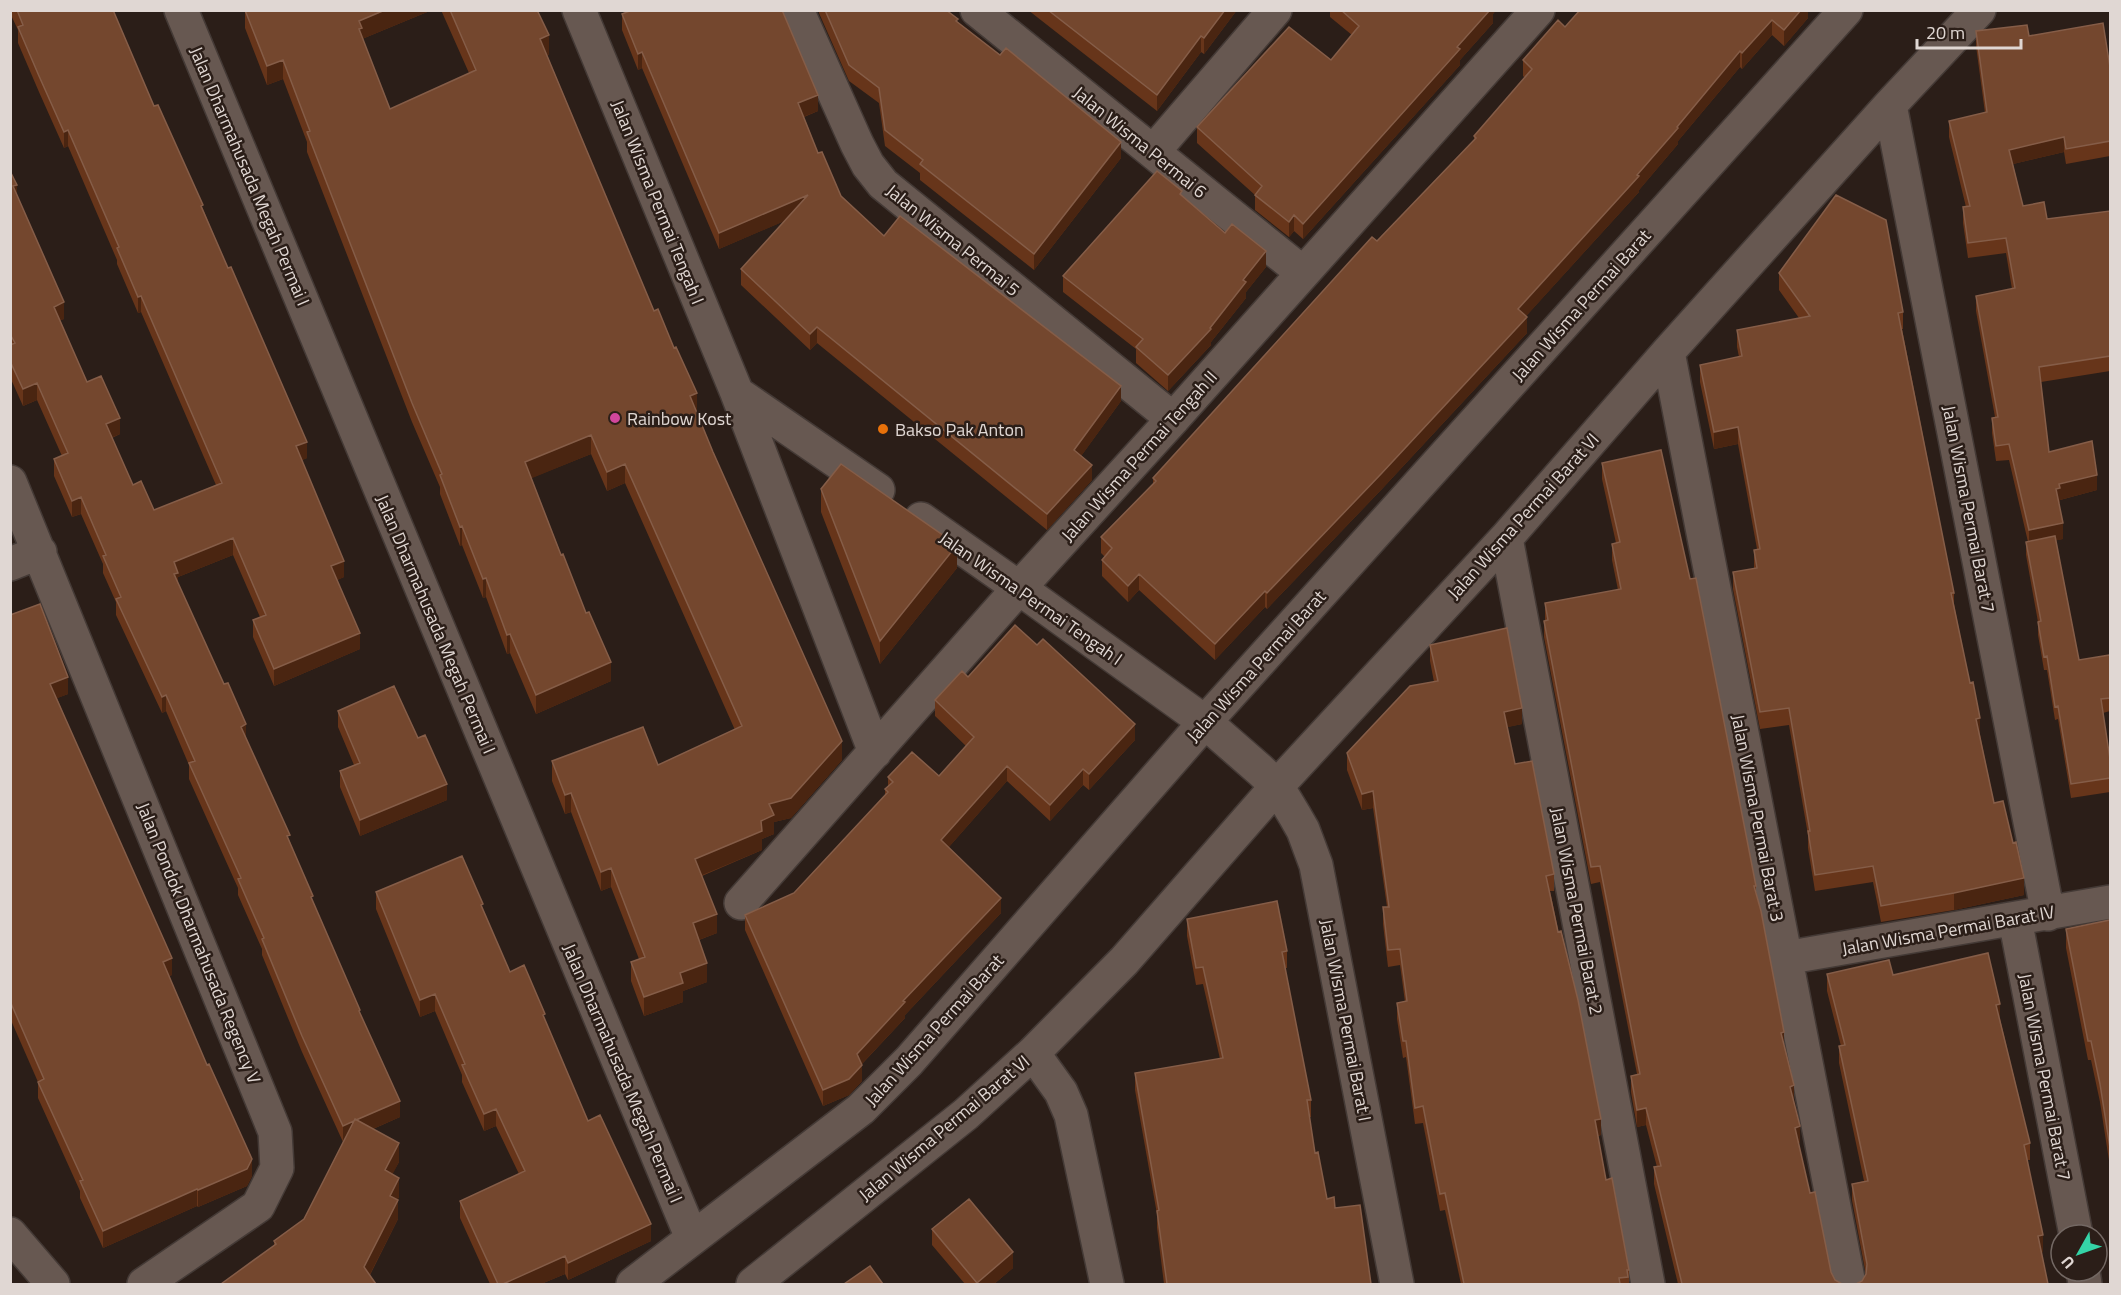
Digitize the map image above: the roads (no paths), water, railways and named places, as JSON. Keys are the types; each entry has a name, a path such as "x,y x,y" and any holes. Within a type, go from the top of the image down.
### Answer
{"street":[{"name":"Jalan Dharmahusada Megah Permai I","path":"181,10 692,1238"},
{"name":"Jalan Wisma Permai Tengah I","path":"579,10 737,393 875,752"},
{"name":"Jalan Wisma Permai 5","path":"797,10 857,144 868,165 883,184 1173,419"},
{"name":"Jalan Wisma Permai 6","path":"977,10 1303,273"},
{"path":"1153,152 1275,10"},
{"name":"Jalan Wisma Permai Tengah II","path":"741,903 1019,588 1538,10"},
{"name":"Jalan Wisma Permai Barat","path":"633,1284 861,1109 909,1061 1211,728 1846,10"},
{"name":"Jalan Wisma Permai Barat VI","path":"753,1284 966,1114 1033,1053 1124,961 1154,927 1269,778 1506,538 1668,352 1890,105 1979,10"},
{"name":"Jalan Wisma Permai Barat 7","path":"1890,105 2048,914"},
{"name":"Jalan Wisma Permai Barat 3","path":"1668,352 1849,1284"},
{"name":"Jalan Wisma Permai Tengah I","path":"737,393 1019,588 1211,728 1269,778"},
{"name":"Jalan Pondok Dharmahusada Regency V","path":"10,482 275,1132 277,1168 258,1206 144,1284"},
{"name":"Jalan Wisma Permai Barat 2","path":"1506,538 1648,1284"},
{"path":"10,564 40,552"},
{"name":"Jalan Wisma Permai Barat I","path":"1269,778 1303,830 1316,865 1397,1284"},
{"name":"Jalan Wisma Permai Barat IV","path":"1785,958 2110,902"},
{"name":"Jalan Wisma Permai Barat 7","path":"2015,919 2074,1223"},
{"path":"1033,1053 1061,1092 1071,1115 1107,1284"},
{"path":"10,1234 53,1284"}],"place":[{"name":"Rainbow Kost","path":"615,418"},
{"name":"Bakso Pak Anton","path":"883,429"}]}
